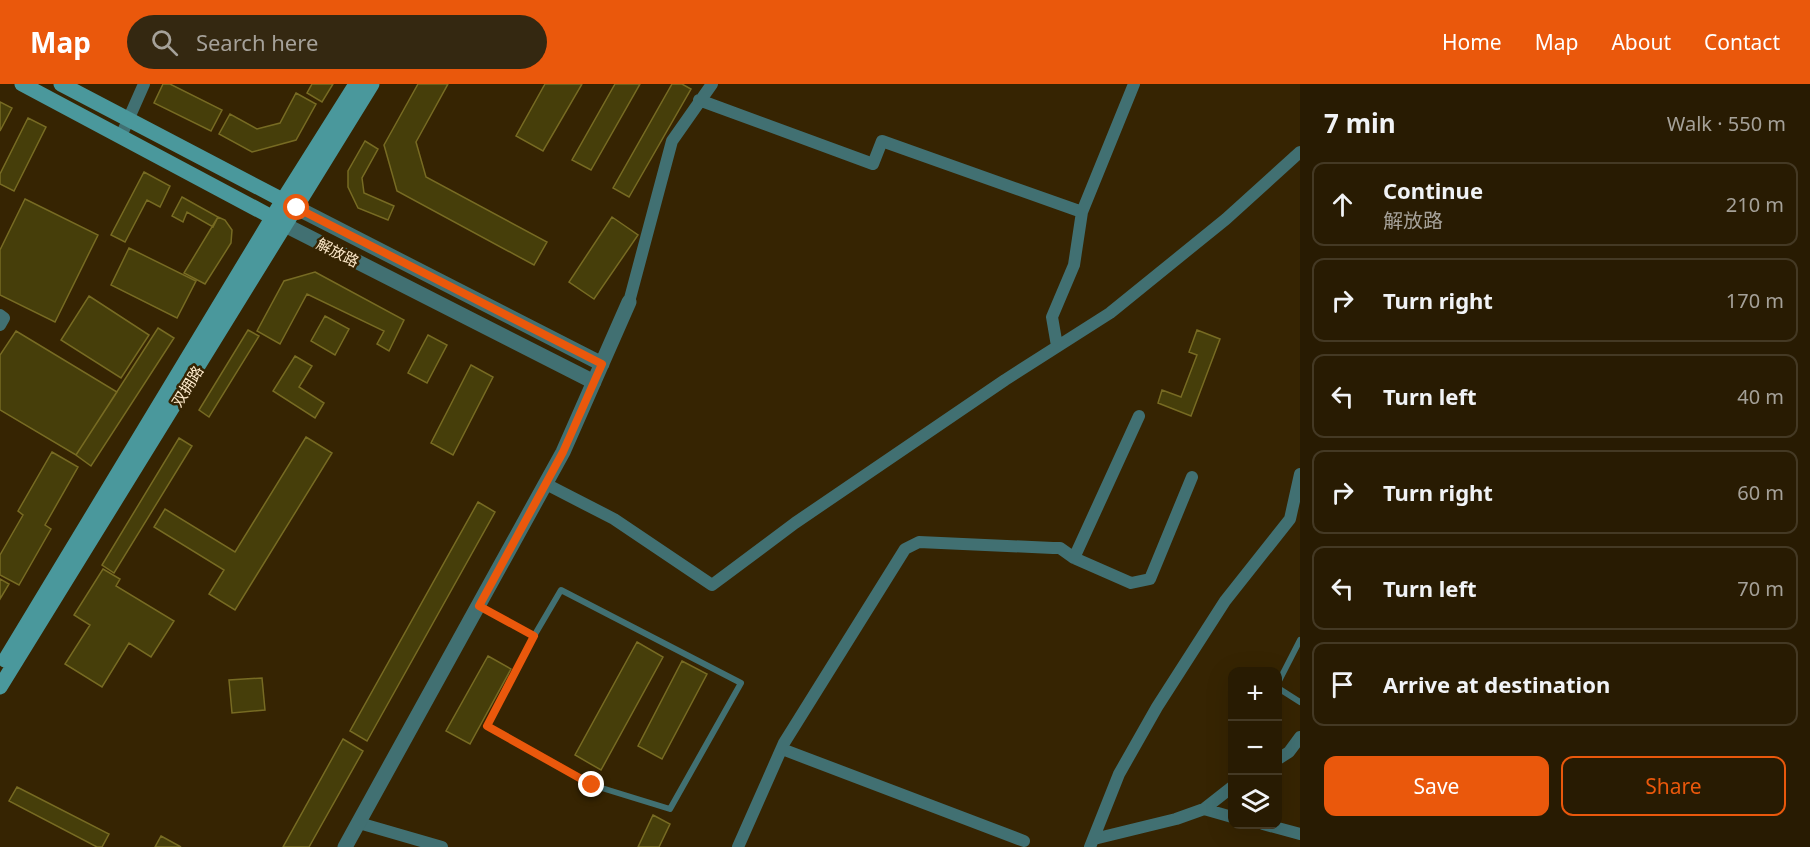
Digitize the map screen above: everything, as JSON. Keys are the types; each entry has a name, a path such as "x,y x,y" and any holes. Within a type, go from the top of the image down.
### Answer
{"main road":[{"name":"解放路","path":"22,84 287,226"},
{"name":"解放路","path":"61,84 297,208"},
{"name":"双拥路","path":"0,687 287,226 372,84"},
{"name":"双拥路","path":"0,667 353,85"}],"street":[{"path":"121,136 144,84"},
{"path":"345,847 563,452 629,302 672,141 699,99 712,84"},
{"path":"1057,346 1052,317 1074,265 1082,212 1134,84"},
{"path":"699,99 873,164 882,141 1082,212"},
{"path":"546,484 614,519 712,585 795,523 1057,346 1110,313 1226,219 1300,152"},
{"name":"解放路","path":"297,208 602,364"},
{"name":"解放路","path":"287,226 594,382"},
{"path":"0,315 4,318 0,325"},
{"path":"1074,558 1139,416"},
{"path":"1092,843 1119,774 1157,707 1225,601 1290,519 1300,474"},
{"path":"738,847 782,749 905,549 919,542 1060,548 1074,558 1131,583 1150,579 1192,477"},
{"path":"1282,756 1289,752 1300,737"},
{"path":"782,749 1024,841"},
{"path":"1092,843 1204,809 1228,791"},
{"path":"1204,809 1228,816"},
{"path":"358,823 442,847"},
{"path":"1279,829 1300,834"}],"lane":[{"path":"561,590 741,683 670,809 592,785 487,726 534,636 561,590"},
{"path":"479,606 534,636"},
{"path":"1282,675 1300,640"},
{"path":"1282,691 1300,702"}],"building":[{"path":"163,84 170,84 222,110 211,131 154,103"},
{"path":"312,84 333,84 322,102 307,93"},
{"path":"418,84 448,84 416,142 426,177 547,242 534,265 397,191 384,145"},
{"path":"545,84 582,84 543,151 516,136"},
{"path":"615,84 640,84 591,170 572,160"},
{"path":"672,84 682,84 691,89 629,197 613,188"},
{"path":"296,93 316,104 296,140 252,152 219,134 230,114 257,129 280,123"},
{"path":"0,102 12,108 0,131"},
{"path":"28,118 46,127 14,191 0,184 0,174"},
{"path":"365,141 378,149 362,178 364,193 394,206 388,220 358,208 348,187 348,171"},
{"path":"144,172 170,186 160,207 147,200 125,242 111,235"},
{"path":"182,197 218,217 213,227 187,212 183,222 172,216"},
{"path":"25,199 98,235 55,322 0,295 0,250"},
{"path":"218,217 225,220 232,230 231,243 205,284 184,273"},
{"path":"612,217 638,235 594,299 569,282"},
{"path":"129,248 196,281 177,318 111,285"},
{"path":"315,272 404,320 389,351 377,344 384,331 307,294 280,344 257,331 284,281"},
{"path":"89,296 149,335 121,378 61,340"},
{"path":"325,316 349,329 335,355 311,341"},
{"path":"158,328 174,338 91,466 76,455"},
{"path":"248,330 259,336 209,417 199,410"},
{"path":"1197,330 1220,339 1191,416 1158,403 1162,390 1181,397 1197,355 1189,352"},
{"path":"16,331 117,392 76,455 0,410 0,355"},
{"path":"428,335 447,345 427,383 408,373"},
{"path":"295,356 312,366 299,387 324,403 315,418 273,391"},
{"path":"471,365 493,377 453,455 431,443"},
{"path":"306,437 332,453 235,610 209,594 224,570 154,527 165,509 235,552"},
{"path":"179,438 192,446 114,573 102,565"},
{"path":"52,452 78,467 45,525 51,529 19,585 0,575 0,555 23,515 18,511"},
{"path":"478,502 495,512 367,741 350,731"},
{"path":"103,569 120,579 116,586 174,621 151,657 129,643 102,687 65,664 90,625 74,615"},
{"path":"0,579 9,584 0,599"},
{"path":"637,642 663,657 601,770 575,755"},
{"path":"488,656 511,669 470,744 446,731"},
{"path":"682,661 707,674 662,759 638,746"},
{"path":"262,678 265,710 232,713 229,680"},
{"path":"343,739 363,751 309,847 283,847"},
{"path":"17,787 109,834 102,847 97,847 9,801"},
{"path":"653,815 670,824 659,847 638,847"},
{"path":"161,836 181,847 155,847"}],"route":[{"path":"297,208 602,364 563,452 479,606 534,636 487,726 592,785"}]}
